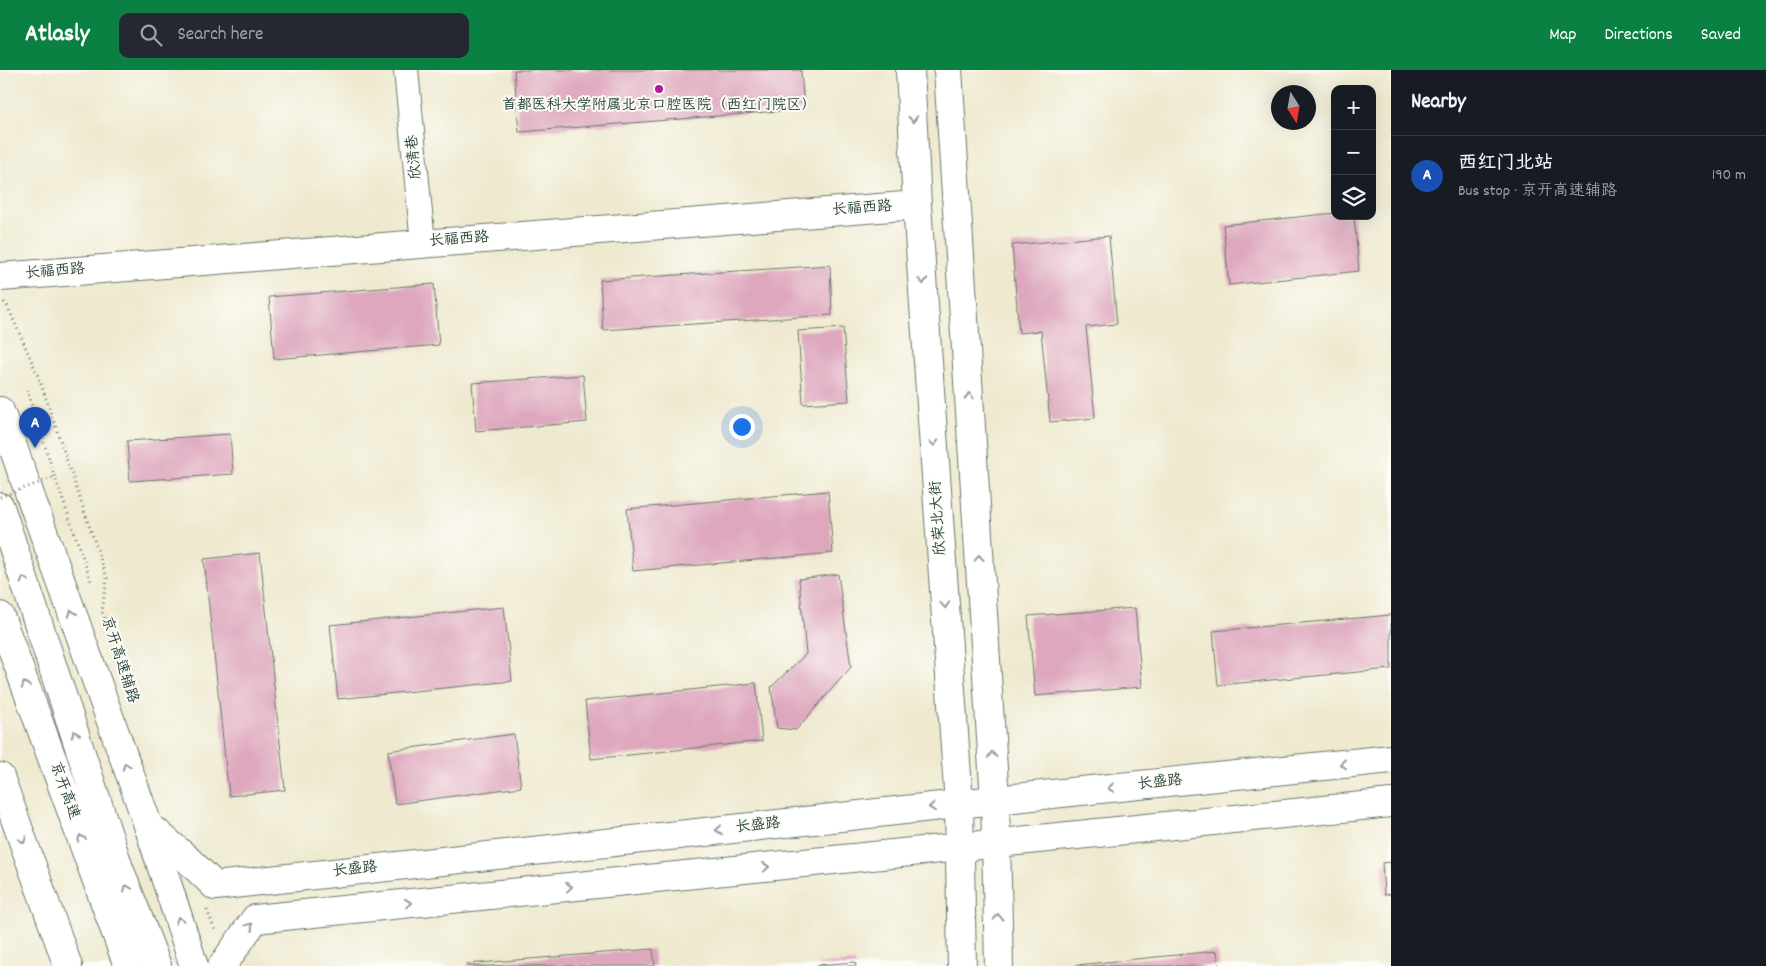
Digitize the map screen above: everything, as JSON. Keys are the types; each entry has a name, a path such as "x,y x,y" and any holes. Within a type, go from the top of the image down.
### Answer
{"main road":[{"name":"欣荣北大街","path":"910,70 917,205 959,804 962,966"},
{"path":"948,70 995,800 999,966"},
{"name":"长福西路","path":"0,277 917,205"},
{"name":"京开高速辅路","path":"0,411 148,825 194,966"},
{"path":"0,507 119,868 157,966"},
{"name":"京开高速","path":"0,616 128,966"},
{"name":"长盛路","path":"148,825 215,886 995,800 1391,759"},
{"path":"0,777 68,966"},
{"path":"224,962 255,919 1391,803"}],"street":[{"name":"欣清巷","path":"406,70 423,243"}],"path":[{"name":"京开高速辅路","path":"0,298 7,306 39,378 107,578 102,611 108,630"},
{"path":"27,390 91,581"},
{"path":"0,497 55,477"},
{"path":"205,905 224,962"}],"building":[{"name":"首都医科大学附属北京口腔医院（西红门院区）","path":"514,70 801,70 804,109 519,132"},
{"path":"1331,213 1331,220 1354,220 1359,271 1229,285 1223,225"},
{"path":"1109,236 1117,324 1086,327 1095,418 1050,422 1041,331 1019,333 1012,245"},
{"path":"830,265 832,315 603,330 600,280"},
{"path":"434,284 439,345 274,359 269,297"},
{"path":"843,328 849,401 803,404 798,331"},
{"path":"583,375 587,422 476,431 472,383"},
{"path":"230,434 233,474 130,481 127,441"},
{"path":"828,491 833,553 633,571 627,509"},
{"path":"260,553 285,790 229,796 204,559"},
{"path":"838,574 851,667 796,730 777,728 771,687 806,654 799,579"},
{"path":"504,607 512,681 338,699 330,625"},
{"path":"1135,608 1142,687 1035,696 1028,616"},
{"path":"1391,615 1391,669 1218,685 1213,631"},
{"path":"756,683 762,741 591,759 585,701"},
{"path":"514,734 521,787 395,804 388,751"},
{"path":"1391,862 1391,894 1384,895 1382,863"},
{"path":"653,949 655,966 467,966 467,964"},
{"path":"1217,951 1219,966 1076,966 1076,965"},
{"path":"855,962 856,966 817,966 817,965"}],"place":[{"name":"首都医科大学附属北京口腔医院（西红门院区）","path":"659,89"},
{"name":"西红门北站","path":"35,448"}]}
